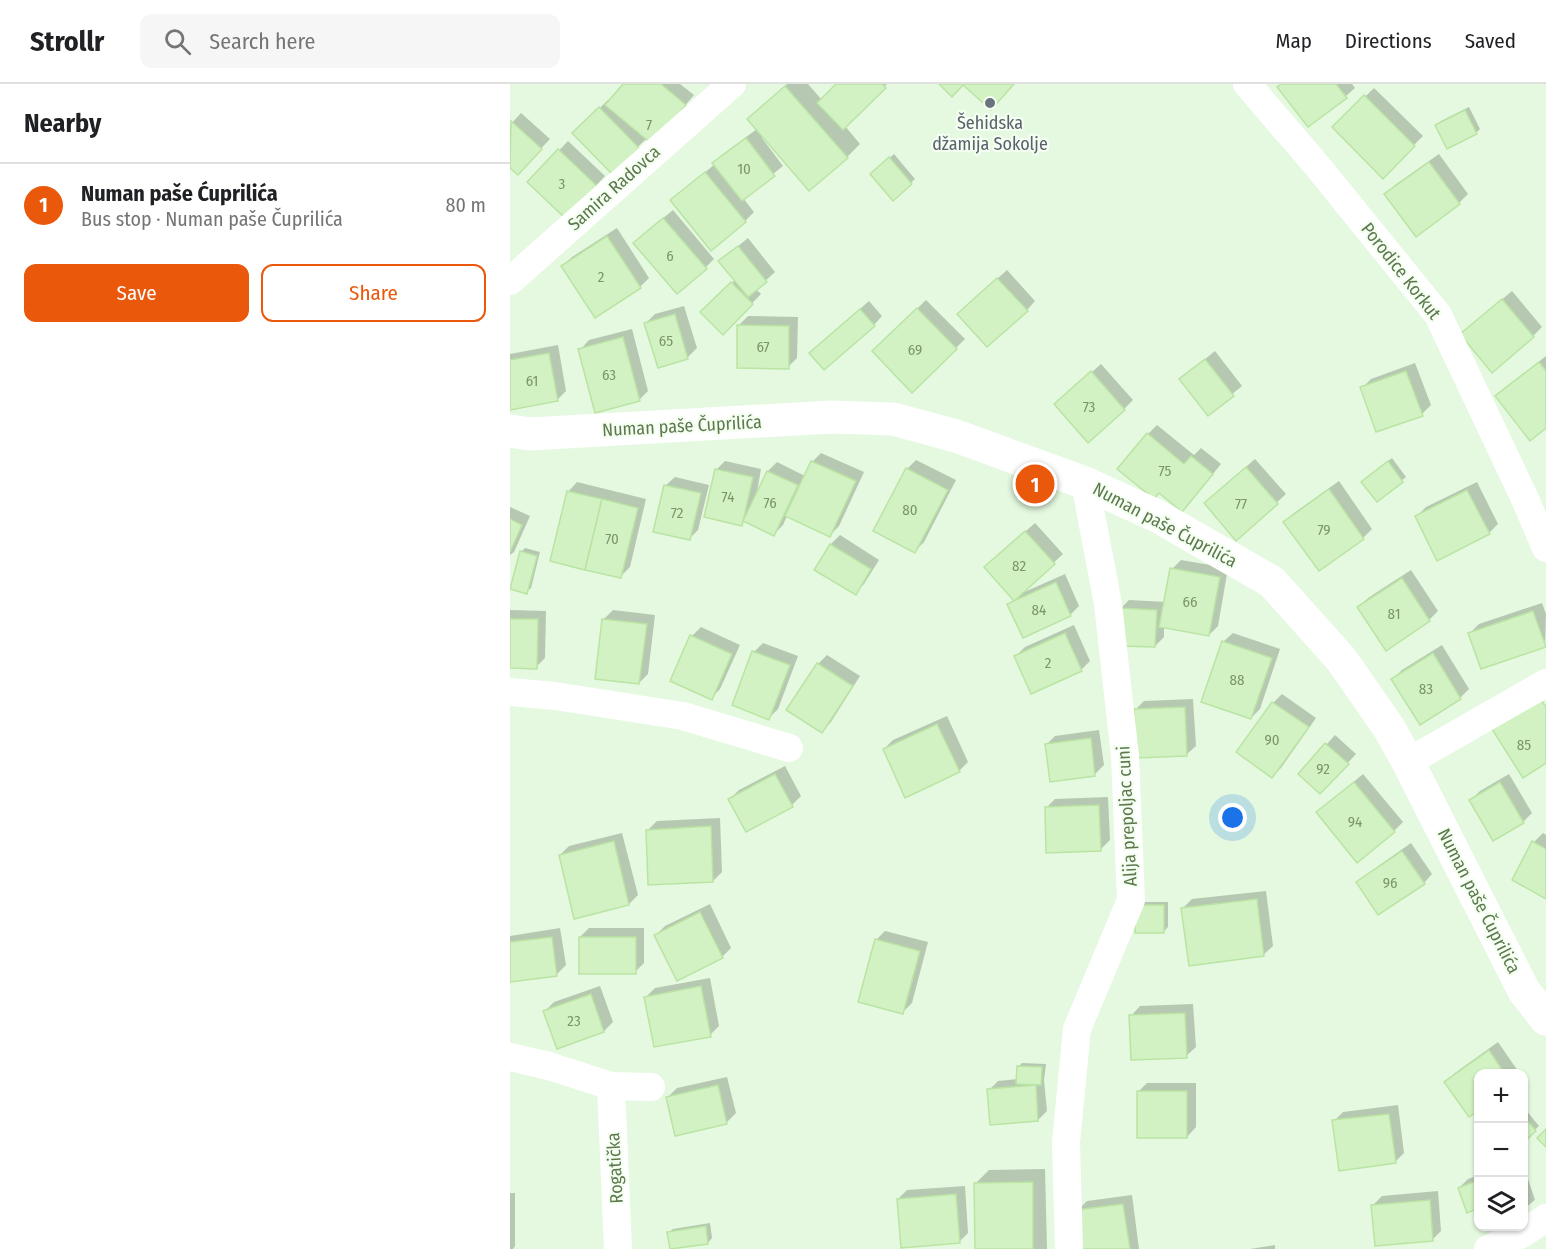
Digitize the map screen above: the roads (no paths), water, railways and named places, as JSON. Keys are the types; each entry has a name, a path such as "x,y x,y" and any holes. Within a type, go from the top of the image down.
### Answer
{"street":[{"name":"Porodice Korkut","path":"1247,84 1319,168 1438,315 1526,499 1546,548"},
{"name":"Samira Radovca","path":"510,281 715,88"},
{"name":"Numan paše Čuprilića","path":"510,431 530,434 832,417 893,419 956,436 1085,483 1157,516 1272,582 1341,658 1389,728 1524,991 1546,1019"},
{"name":"Alija prepoljac cuni","path":"1069,1249 1066,1142 1077,1029 1131,900 1125,756 1109,616 1085,483"},
{"path":"1408,762 1546,683"},
{"path":"510,692 555,696 683,716 789,748"},
{"path":"510,1057 549,1066 611,1086 651,1087"},
{"name":"Rogatička","path":"611,1086 618,1249"},
{"path":"1488,1249 1522,1234 1546,1218"}],"place":[{"name":"Šehidska džamija Sokolje","path":"990,103"},
{"name":"Numan paše Ćuprilića","path":"1035,484"}]}
